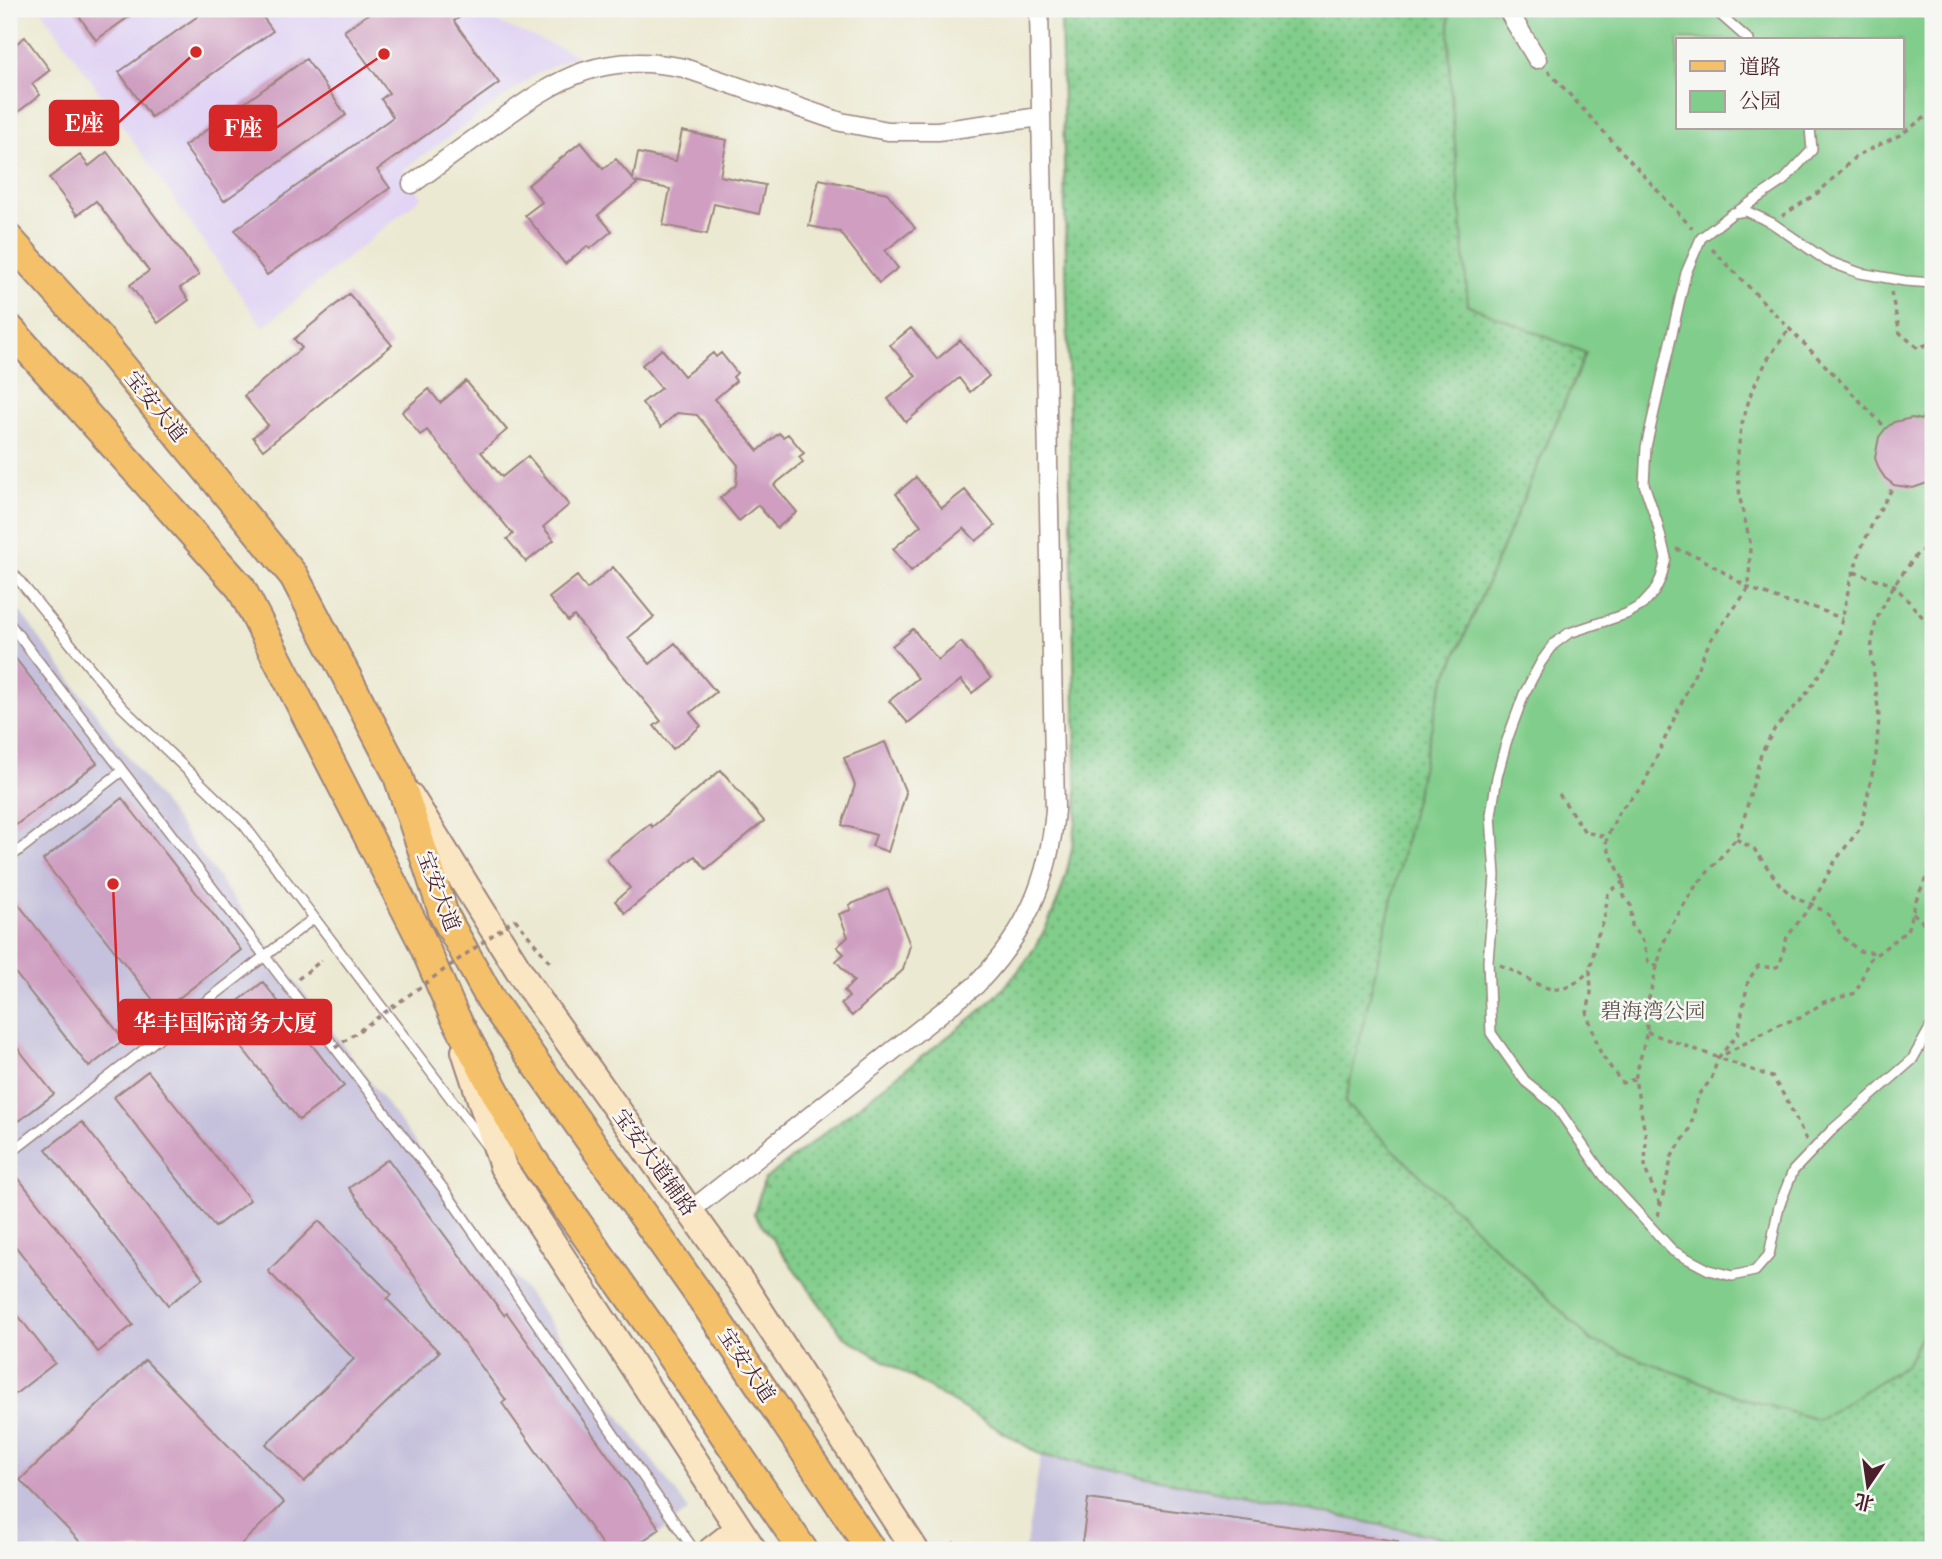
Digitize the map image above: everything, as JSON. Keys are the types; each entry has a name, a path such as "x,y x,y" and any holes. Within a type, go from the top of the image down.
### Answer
{"main road":[{"name":"宝安大道","path":"9,239 98,337 294,576 397,773 444,915 491,1000 708,1306 871,1550"},
{"name":"宝安大道","path":"9,328 241,588 421,939 453,1013 530,1156 803,1550"},
{"name":"宝安大道辅路","path":"397,773 530,988 745,1288 915,1550"},
{"path":"453,1013 503,1167 746,1540 712,1550"}],"street":[{"path":"690,1211 976,985 1008,948 1033,905 1042,882 1051,846 1055,810 1038,9"},
{"path":"1507,9 1537,59"},
{"path":"412,184 545,88 582,71 623,63 653,63 684,68 841,122 888,131 938,131 1040,117"}],"lane":[{"path":"1714,9 1747,38"},
{"path":"1810,130 1812,150 1784,180 1701,238 1686,273 1646,447 1644,484 1666,558 1661,578 1654,592 1642,605 1626,614 1569,633 1555,644 1541,662 1524,694 1506,743 1491,816 1495,876 1488,961 1491,1033 1525,1081 1555,1105 1604,1176 1673,1251 1709,1270 1732,1276 1755,1271 1769,1255 1779,1206 1793,1171 1832,1130 1912,1060 1933,1023"},
{"path":"1733,214 1746,211 1757,214 1827,261 1860,274 1933,283"},
{"path":"9,568 122,708 244,825 503,1167"},
{"path":"9,623 445,1191 694,1550"},
{"path":"9,858 122,771"},
{"path":"9,1154 314,918"}],"path":[{"path":"1537,59 1701,238"},
{"path":"1772,223 1819,192 1856,156 1900,135 1933,112"},
{"path":"1717,254 1886,428"},
{"path":"1888,279 1900,333 1918,348 1933,342"},
{"path":"1658,967 1648,961 1643,941 1632,926 1631,906 1624,896 1624,881 1606,845 1620,810 1643,786 1710,642 1749,588 1750,541 1740,499 1737,461 1741,426 1751,393 1767,360 1789,329"},
{"path":"1922,420 1933,390"},
{"path":"1660,1204 1645,1169 1646,1138 1635,1079 1647,1032 1646,1009 1663,944 1676,916 1695,887 1736,839 1761,754 1775,728 1804,697 1835,652 1854,572 1874,520 1894,485"},
{"path":"1656,1232 1672,1156 1690,1129 1698,1095 1711,1080 1718,1058 1738,1034 1748,981 1758,966 1774,968 1780,965 1787,937 1812,904 1835,861 1861,827 1876,755 1879,717 1871,649 1876,620 1894,585 1917,554 1933,541"},
{"path":"1664,547 1699,556 1749,588 1843,619"},
{"path":"1854,572 1894,585 1927,622 1933,661"},
{"path":"1559,794 1585,832 1608,837"},
{"path":"1718,1058 1780,1024 1800,1018 1824,1002 1856,993 1870,960 1907,931 1933,863 1933,821"},
{"path":"1736,839 1754,849 1780,885 1796,899 1812,904 1829,915 1841,935 1859,951 1879,953"},
{"path":"1624,881 1608,893 1604,921 1597,937 1590,970 1591,993 1587,1014 1601,1054 1622,1083 1635,1079"},
{"path":"1913,913 1933,933"},
{"path":"335,1048 515,919 552,965"},
{"path":"288,986 322,960"},
{"path":"1488,961 1509,969 1539,987 1556,991 1575,983 1590,970"},
{"path":"1647,1032 1772,1077 1787,1100 1812,1151"},
{"path":"953,1542 958,1550"}],"shaded area":[{"path":"41,9 465,9 577,55 536,74 403,170 422,197 263,327"},
{"path":"9,597 689,1510 638,1550 9,1550"},
{"path":"1041,1455 1502,1550 1025,1550"}],"green space":[{"path":"1061,9 1448,9 1586,353 1439,695 1906,1364 1933,1311 1933,1550 1502,1550 1041,1455 843,1336 754,1214 764,1180 971,1018 1010,981 1026,960 1052,914 1069,863 1077,810"},
{"name":"碧海湾公园","path":"1453,9 1933,9 1933,1311 1907,1364 1818,1420 1742,1398 1592,1341 1345,1103 1439,695 1586,353 1468,305 1450,81 1449,12"}],"building":[{"path":"74,9 140,9 96,40"},
{"path":"208,9 257,9 273,31 151,117 119,72"},
{"path":"375,9 472,9 454,21 499,83 377,170 390,188 267,275 235,230 393,117 381,99 389,93 344,31"},
{"path":"25,37 50,70 32,84 40,95 9,119 9,49"},
{"path":"306,59 346,115 224,201 184,146"},
{"path":"682,131 727,140 720,176 765,185 759,214 714,204 707,234 663,225 670,189 635,182 637,184 598,215 612,231 565,264 525,215 542,202 528,185 581,142 603,169 616,159 633,179 638,153 676,161"},
{"path":"107,152 199,275 180,288 189,300 158,323 130,285 149,271 96,201 77,215 49,178 80,155 89,166"},
{"path":"819,179 887,193 915,228 885,251 898,268 879,283 840,232 809,226"},
{"path":"349,294 392,345 263,450 253,437 268,425 244,396 302,348 294,339"},
{"path":"911,328 937,359 960,340 989,376 970,392 959,378 906,422 888,399 916,376 890,345"},
{"path":"662,349 684,376 713,353 716,357 721,353 737,373 733,377 736,381 715,399 758,451 779,433 783,437 788,434 804,453 799,457 803,462 774,485 797,512 777,528 758,505 739,521 720,498 736,485 738,465 697,415 677,413 661,427 642,403 661,388 642,365"},
{"path":"466,381 507,430 481,452 502,477 528,456 569,505 543,527 554,540 526,562 507,539 513,534 427,430 420,435 402,412 429,389 440,403"},
{"path":"1912,418 1922,420 1933,427 1933,481 1913,488 1894,485 1885,478 1875,458 1879,437 1886,428 1894,422"},
{"path":"916,477 942,508 965,490 995,526 976,541 964,528 911,571 893,549 921,525 896,494"},
{"path":"613,567 654,617 628,638 650,664 675,643 716,692 690,713 701,726 673,749 654,726 661,721 574,616 568,621 549,598 577,576 587,589"},
{"path":"913,629 938,660 961,642 991,678 972,693 961,680 908,723 889,701 918,678 892,646"},
{"path":"9,650 97,763 16,825 9,816"},
{"path":"885,742 906,793 888,852 872,846 876,835 842,825 855,785 844,758"},
{"path":"721,770 764,821 706,869 695,856 625,913 615,901 630,888 606,859 650,824 652,827"},
{"path":"122,798 241,950 162,1011 43,860"},
{"path":"888,889 910,945 903,970 852,1016 841,1004 849,997 844,991 854,981 836,961 844,954 837,947 848,937 839,914 851,910 849,905"},
{"path":"9,892 124,1040 89,1067 9,965"},
{"path":"263,982 344,1086 299,1120 218,1017"},
{"path":"9,1037 54,1094 19,1121 9,1108"},
{"path":"148,1071 250,1200 215,1227 114,1097"},
{"path":"82,1122 203,1278 168,1305 46,1149"},
{"path":"388,1159 504,1315 507,1313 660,1529 629,1550 606,1550 502,1403 506,1400 349,1188"},
{"path":"9,1166 133,1325 98,1352 9,1238"},
{"path":"319,1221 392,1295 387,1299 439,1352 304,1482 266,1444 354,1359 268,1271"},
{"path":"9,1304 55,1363 9,1399"},
{"path":"145,1360 284,1503 235,1550 88,1550 20,1480"},
{"path":"1088,1499 1398,1541 1397,1550 1236,1550 1210,1547 1209,1550 1131,1550 1082,1544"}],"place":[{"name":"E座","path":"196,52"},
{"name":"F座","path":"384,54"},
{"name":"华丰国际商务大厦","path":"113,884"}]}
